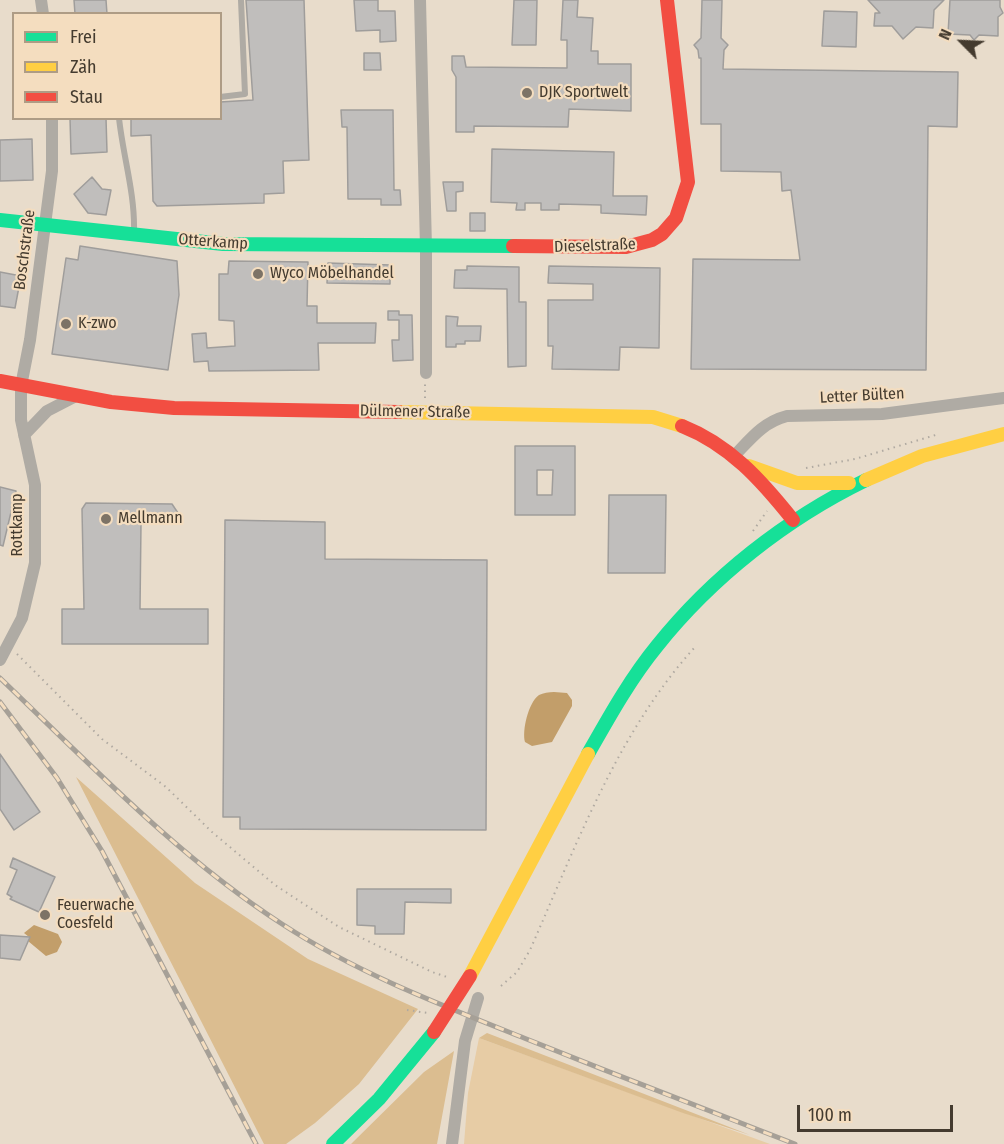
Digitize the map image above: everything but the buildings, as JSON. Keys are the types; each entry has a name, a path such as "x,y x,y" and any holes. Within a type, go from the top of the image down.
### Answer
{"street":[{"path":"420,0 426,248 426,373"},
{"name":"Dieselstraße","path":"426,248 626,247 644,244 670,229 684,203 688,182 667,0"},
{"name":"Boschstraße","path":"21,386 29,348 52,171 52,120"},
{"name":"Otterkamp","path":"0,220 223,244 426,248"},
{"name":"Dülmener Straße","path":"0,381 76,396 174,408 642,416 691,428 736,454 749,465 793,520"},
{"name":"Rottkamp","path":"4,653 25,607 34,563 34,485 20,407 21,386"},
{"path":"24,435 47,411 76,396"},
{"name":"Letter Bülten","path":"736,454 761,427 772,420 787,416 882,414 1004,398"},
{"path":"333,1144 379,1099 434,1032 470,976 578,771 652,653 690,609 733,567 793,520 857,482 925,453 1004,434"},
{"path":"749,465 778,480 797,484 831,485 857,482"},
{"path":"452,1144 465,1041 478,998"}],"lane":[{"path":"222,98 245,94 241,0"},
{"path":"119,120 123,158 134,210 134,234"}],"path":[{"path":"425,413 426,373"},
{"path":"797,484 800,469 855,459 921,437 944,434"},
{"path":"501,986 517,972 530,950 601,795 642,719 665,683 696,646"},
{"path":"4,653 102,739 166,787 212,832 275,885 339,927 432,972"}],"shaded area":[{"path":"554,692 567,693 572,700 572,706 552,742 532,746 525,742 524,737 529,710 539,695"},
{"path":"76,777 195,883 308,959 418,1009 359,1084 315,1123 286,1144 264,1144"},
{"path":"34,925 58,934 62,942 57,952 46,956 28,941 29,937 24,933"},
{"path":"487,1033 750,1135 683,1113 479,1038"},
{"path":"479,1038 770,1144 464,1144 468,1093"},
{"path":"454,1051 437,1144 351,1144 424,1072"}],"railway":[{"path":"0,678 101,776 171,839 244,898 311,942 370,973 431,1000 795,1144"},
{"path":"0,702 57,778 102,851 256,1144"}],"traffic: fast":[{"path":"0,220 223,244 513,246"},
{"path":"588,754 620,698 647,659 702,596 726,573 779,531 866,480"},
{"path":"333,1144 379,1099 434,1032"}],"traffic: slow":[{"path":"399,412 653,417 682,426"},
{"path":"866,480 922,456 1004,434"},
{"path":"749,466 797,483 849,483"},
{"path":"470,976 588,754"}],"traffic: jam":[{"path":"513,246 626,247 652,240 662,234 676,218 688,182 667,0"},
{"path":"0,381 111,402 174,408 399,412"},
{"path":"682,426 715,443 744,465 793,520"},
{"path":"434,1032 470,976"}],"place":[{"name":"DJK Sportwelt","path":"527,93"},
{"name":"Wyco Möbelhandel","path":"258,274"},
{"name":"K-zwo","path":"66,324"},
{"name":"Mellmann","path":"106,519"},
{"name":"Feuerwache Coesfeld","path":"45,915"}]}
